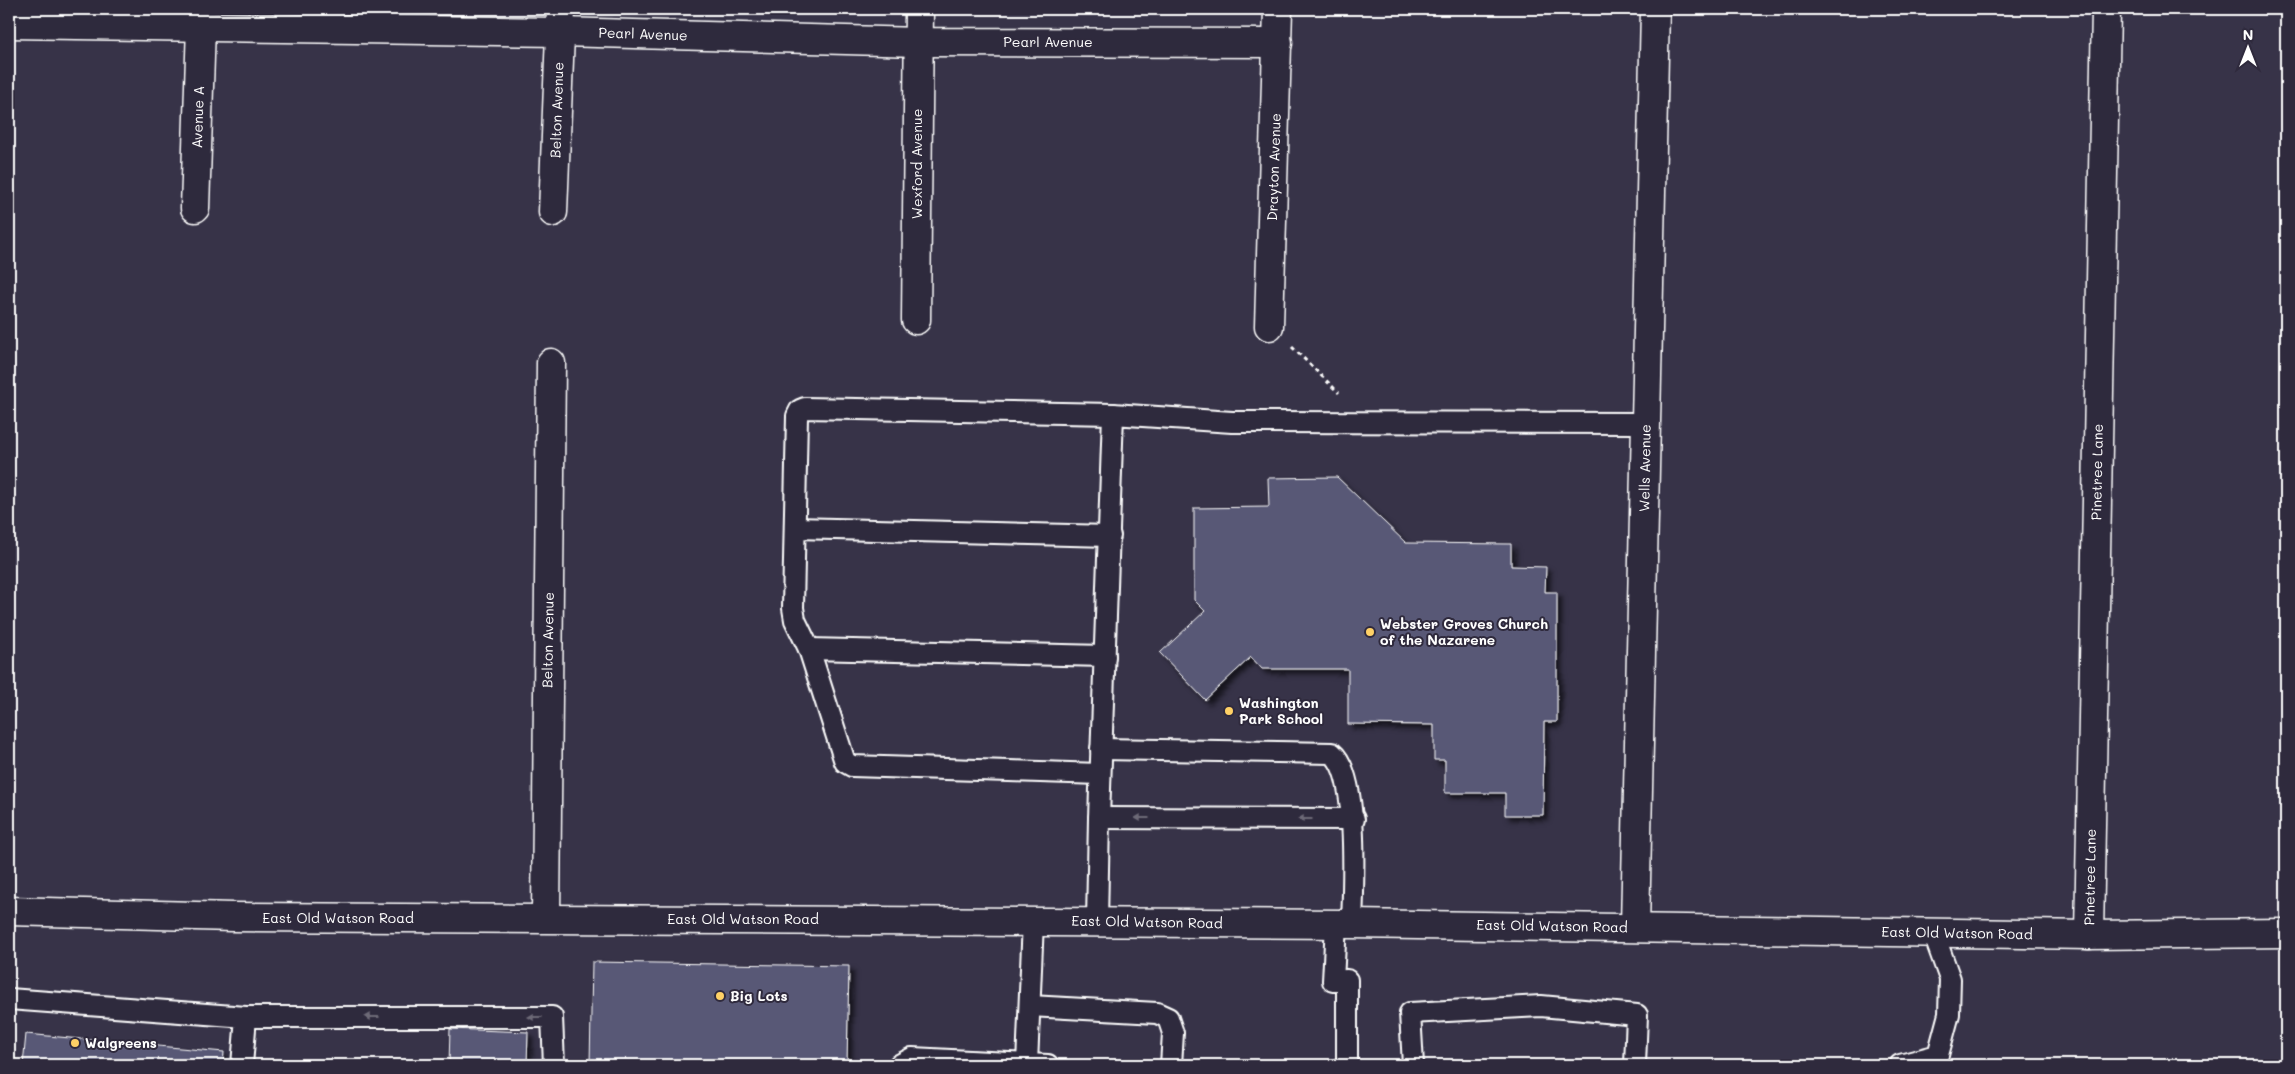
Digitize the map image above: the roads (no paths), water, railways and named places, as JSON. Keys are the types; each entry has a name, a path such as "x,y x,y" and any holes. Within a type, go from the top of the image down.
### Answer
{"street":[{"name":"Wexford Avenue","path":"916,320 919,9"},
{"name":"Drayton Avenue","path":"1270,326 1278,9"},
{"name":"Wells Avenue","path":"1634,927 1655,9"},
{"name":"Pinetree Lane","path":"2089,934 2106,9"},
{"name":"Pearl Avenue","path":"9,24 201,26 561,20 918,42 1278,43"},
{"name":"Belton Avenue","path":"553,212 561,20"},
{"name":"Avenue A","path":"196,208 201,26"},
{"name":"Belton Avenue","path":"546,918 551,363"},
{"name":"East Old Watson Road","path":"9,911 243,917 1033,921 2089,934 2286,933"}],"lane":[{"path":"1100,774 852,766 845,762 809,649 795,620 793,608 797,416 800,410 805,408 1113,414 1232,422 1646,423"},
{"path":"1097,922 1100,774 1113,414"},
{"path":"795,528 1110,536"},
{"path":"809,649 1105,656"},
{"path":"1101,748 1332,753 1341,764 1354,819 1344,924 1334,981 1347,980 1347,1065"},
{"path":"1099,818 1354,819"},
{"path":"1028,1064 1033,921"},
{"path":"1900,1065 1938,1054 1949,1014 1950,979 1933,932"},
{"path":"9,999 246,1017 552,1017 554,1065"},
{"path":"1030,1006 1157,1013 1168,1018 1173,1033 1171,1065"},
{"path":"1413,1065 1410,1013 1541,1006 1637,1015 1635,1065"},
{"path":"242,1065 246,1017"},
{"path":"899,1065 912,1058 1048,1065"}],"place":[{"name":"Webster Groves Church of the Nazarene","path":"1370,632"},
{"name":"Washington Park School","path":"1229,711"},
{"name":"Big Lots","path":"720,996"},
{"name":"Walgreens","path":"75,1043"}]}
